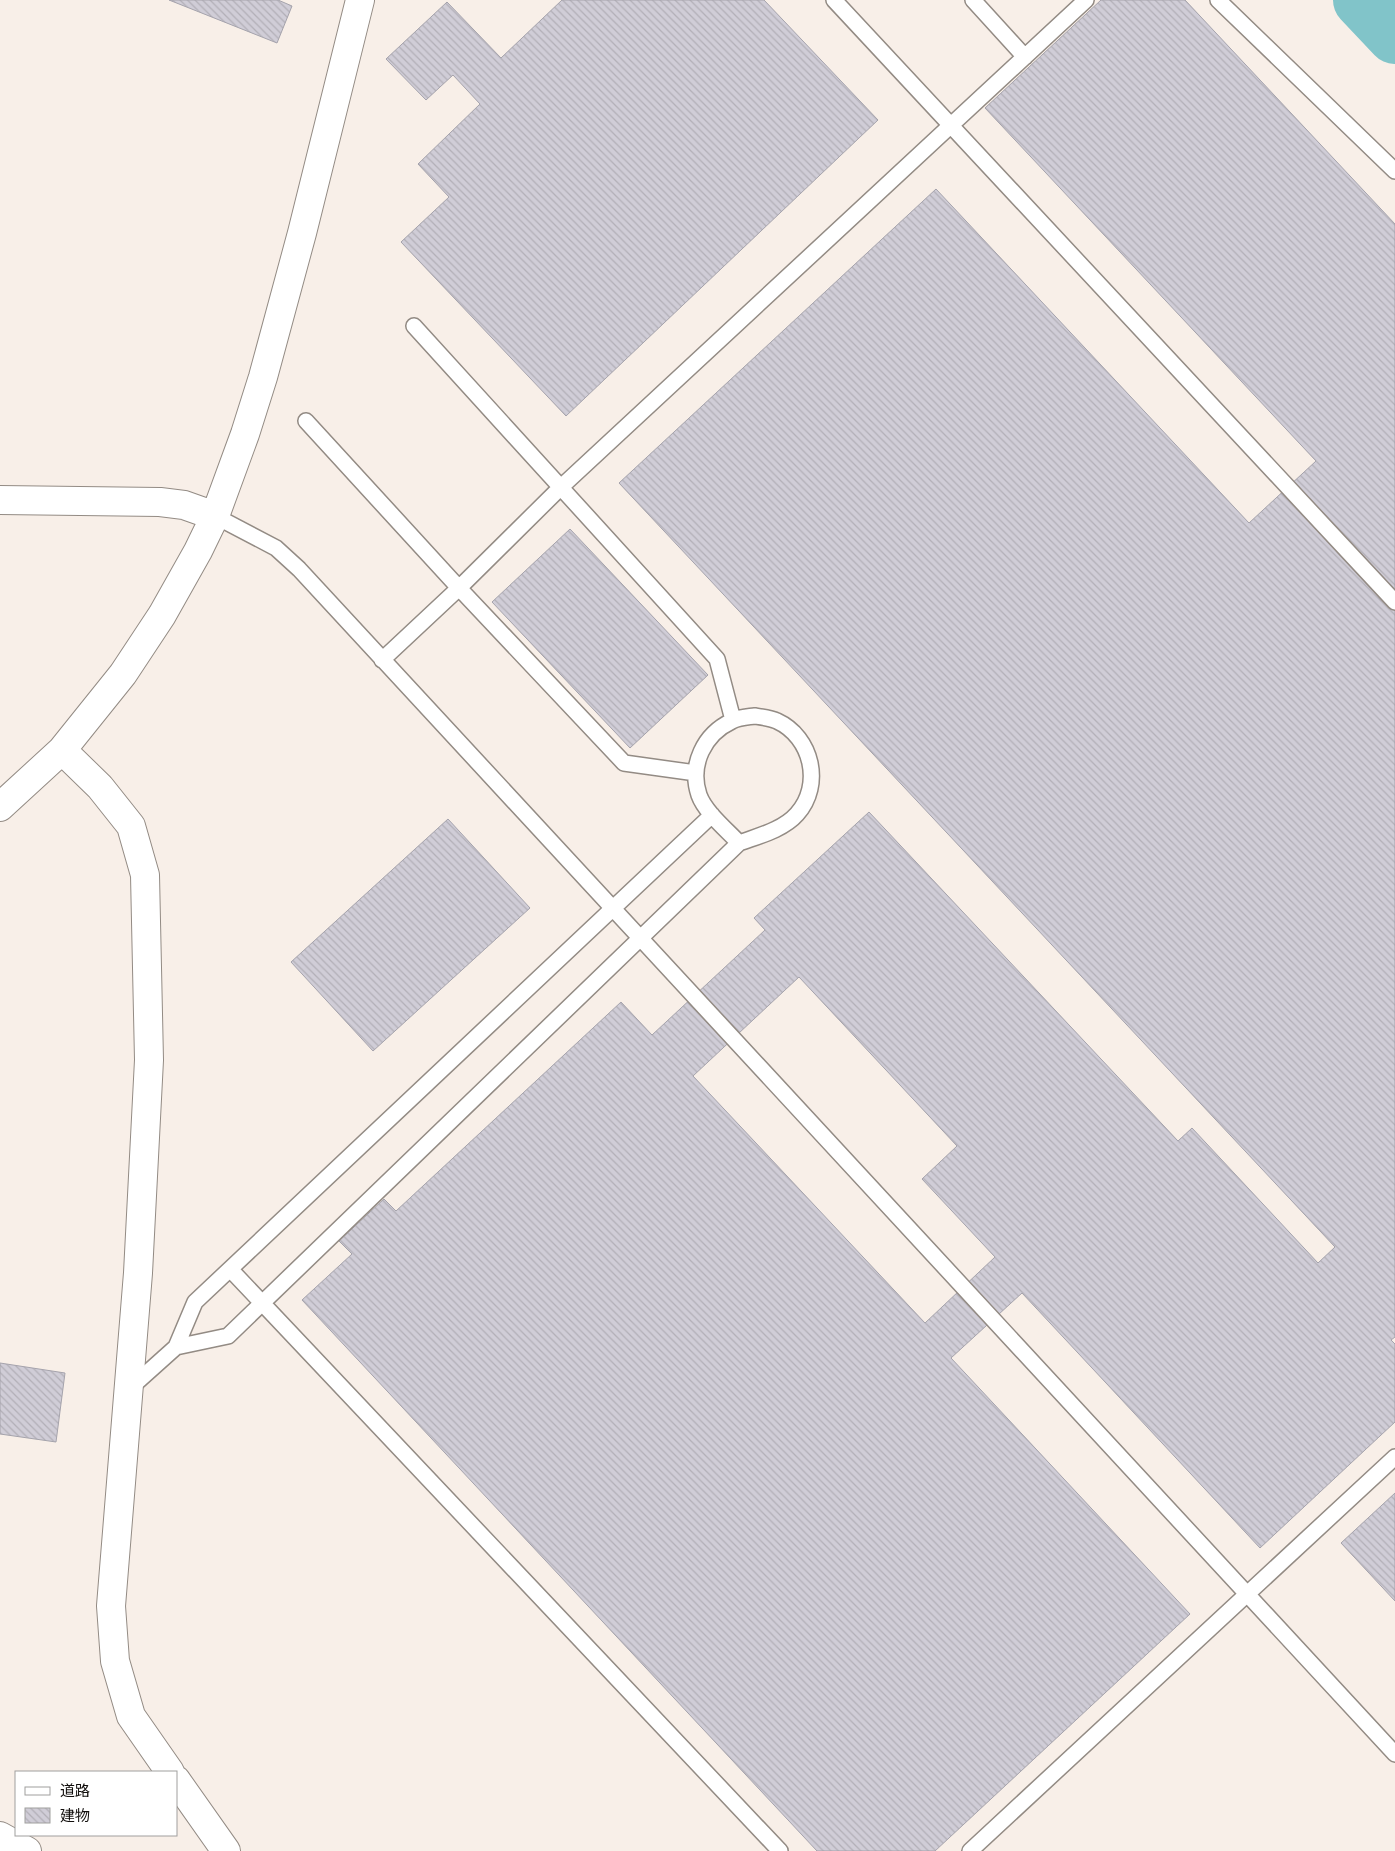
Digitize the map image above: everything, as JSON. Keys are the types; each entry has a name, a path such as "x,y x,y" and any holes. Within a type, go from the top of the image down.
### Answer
{"street":[{"path":"0,808 62,750 123,674 162,615 198,551 215,516 245,434 263,376 360,0"},
{"path":"0,500 160,502 184,506 215,516"},
{"path":"62,750 100,787 131,826 145,875 149,1060 138,1273 111,1606 115,1661 131,1716 169,1771"},
{"path":"178,1783 226,1851"},
{"path":"0,1836 27,1851"}],"lane":[{"path":"834,0 1395,602"},
{"path":"973,0 1025,57"},
{"path":"382,660 459,588 560,488 1086,0"},
{"path":"1218,0 1395,171"},
{"path":"414,326 717,659 733,720"},
{"path":"306,421 624,764 696,773"},
{"path":"215,516 276,548 299,569 1395,1754"},
{"path":"176,1347 228,1336 739,843 778,828 797,814 809,795 813,773 808,751 795,733 777,721 755,716 733,720 714,732 700,751 696,773 700,796 712,815 739,843"},
{"path":"128,1390 176,1347 195,1302 712,815"},
{"path":"230,1269 780,1851"},
{"path":"970,1851 1395,1457"}],"building":[{"path":"169,0 278,0 292,6 277,43"},
{"path":"562,0 764,0 878,120 566,416 401,242 449,197 418,164 480,104 453,75 426,100 386,59 447,2 501,58"},
{"path":"1101,0 1185,0 1395,224 1395,1337 1391,1340 1395,1344 1395,1422 1260,1548 1022,1293 951,1358 1190,1614 935,1851 817,1851 302,1300 352,1254 339,1241 384,1199 396,1211 621,1002 652,1035 765,930 754,918 869,812 1178,1141 1192,1128 1318,1263 1335,1247 619,483 936,189 1249,523 1316,461 985,108","holes":["799,977 957,1146 922,1179 995,1257 925,1323 693,1076"]},
{"path":"570,529 708,675 630,748 492,602"},
{"path":"448,819 530,908 373,1051 291,962"},
{"path":"0,1363 65,1373 56,1442 0,1434"},
{"path":"1395,1493 1395,1601 1341,1543"}],"waterway":[{"path":"1361,0 1395,36"}]}
